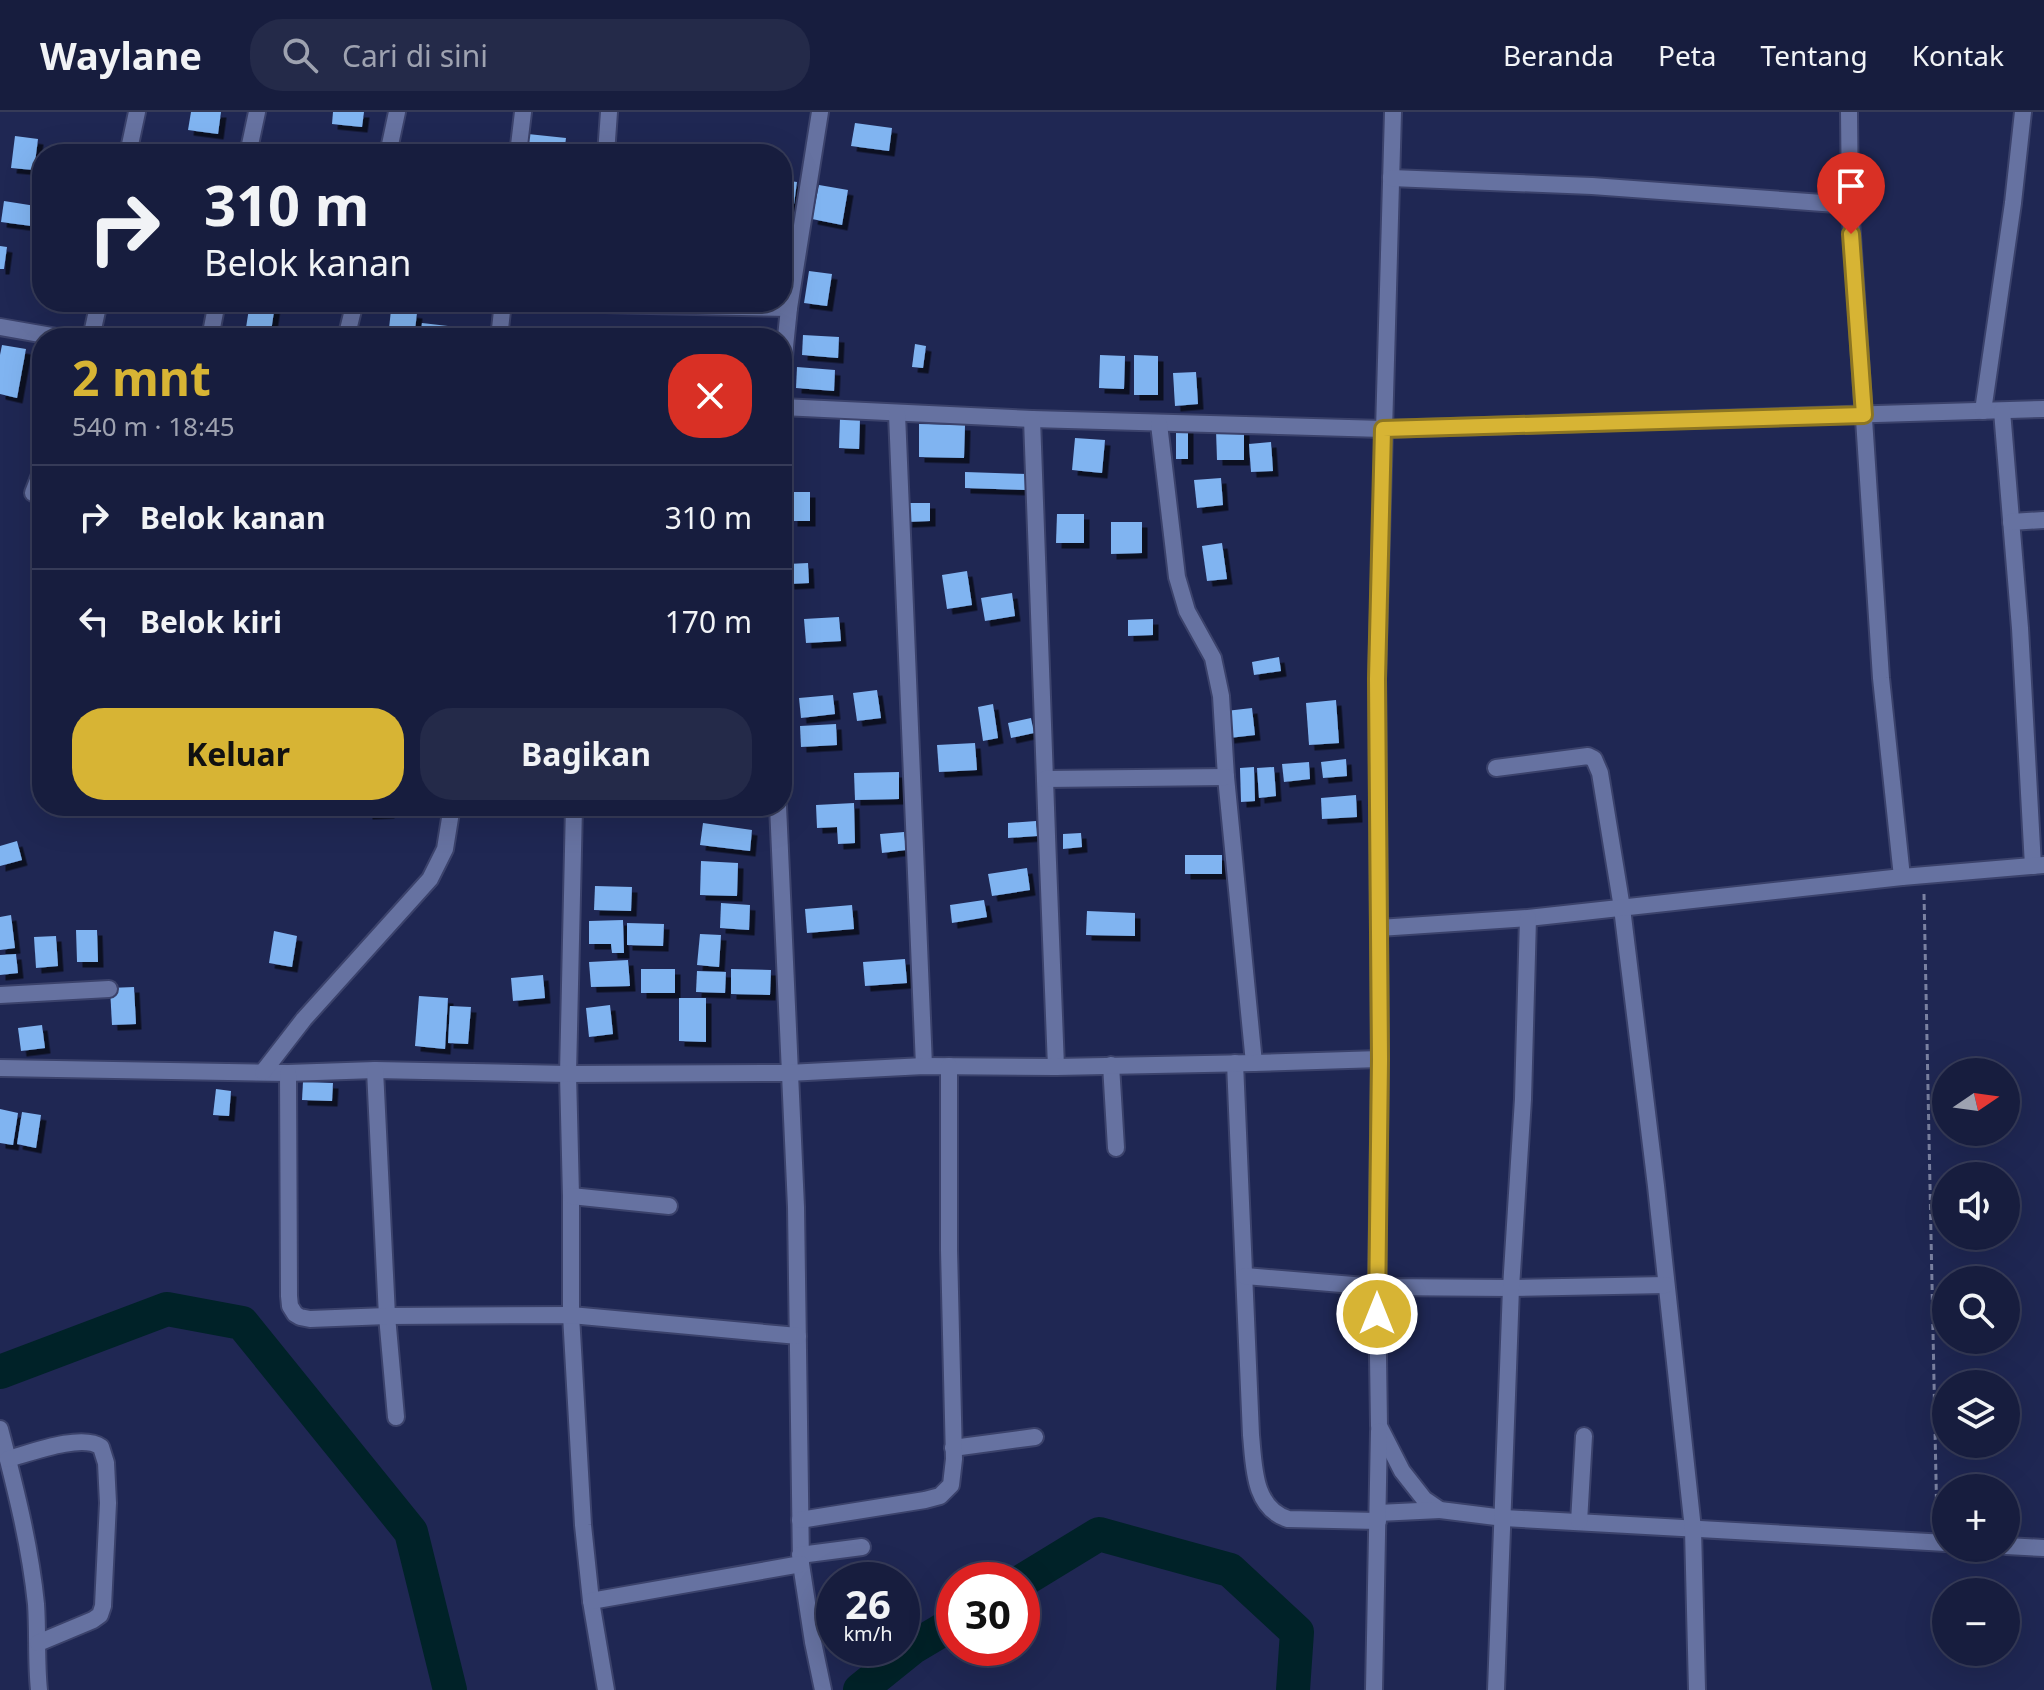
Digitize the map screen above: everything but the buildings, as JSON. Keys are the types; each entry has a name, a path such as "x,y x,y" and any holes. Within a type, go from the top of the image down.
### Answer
{"street":[{"path":"130,144 137,112"},
{"path":"250,144 257,112"},
{"path":"390,144 397,112"},
{"path":"519,144 523,112"},
{"path":"607,144 609,112"},
{"path":"792,289 820,112"},
{"path":"1374,1690 1379,1426 1377,679 1393,112"},
{"path":"1849,112 1850,205 1881,678 1902,877"},
{"path":"1983,411 2023,112"},
{"path":"1391,178 1592,186 1850,205"},
{"path":"0,327 32,333"},
{"path":"792,408 1159,424 1383,429 2044,409"},
{"path":"1379,928 1528,918 1902,877 2038,866 2002,411"},
{"path":"897,414 924,1066"},
{"path":"1032,419 1056,1067"},
{"path":"1159,424 1177,577 1187,611 1207,644 1221,696 1254,1063"},
{"path":"2011,522 2044,520"},
{"path":"1496,768 1586,756 1594,759 1600,773 1622,908 1693,1529 1697,1690"},
{"path":"1045,779 1226,777"},
{"path":"263,1072 314,1008 430,879 445,849 450,816"},
{"path":"574,816 568,1074 571,1315 583,1525 591,1601 606,1690"},
{"path":"778,816 796,1207 801,1559 822,1686"},
{"path":"1496,1690 1511,1288 1523,1099 1528,918"},
{"path":"0,995 109,989"},
{"path":"0,1068 288,1073 375,1070 568,1074 788,1073 924,1066 1056,1067 1380,1059"},
{"path":"1235,1063 1251,1435 1255,1474 1265,1502 1276,1514 1288,1519 1378,1517 1440,1510 1504,1518 1932,1542"},
{"path":"1111,1065 1116,1148"},
{"path":"800,1520 925,1500 940,1496 949,1489 953,1480 949,1066"},
{"path":"375,1070 387,1316 396,1417"},
{"path":"288,1073 289,1268 291,1309 297,1316 310,1319 571,1315 798,1336"},
{"path":"571,1196 669,1206"},
{"path":"1245,1276 1377,1287 1666,1285"},
{"path":"1379,1426 1409,1482 1424,1499 1440,1510"},
{"path":"0,1429 28,1549 36,1604 39,1690"},
{"path":"1579,1522 1584,1436"},
{"path":"953,1448 1035,1437"},
{"path":"8,1459 88,1442 101,1447 106,1463 108,1503 100,1615 38,1643"},
{"path":"591,1601 862,1547"},
{"path":"2020,1547 2044,1548"}],"path":[{"path":"1924,875 1940,1474"}],"waterway":[{"path":"0,1372 167,1309 242,1323 411,1532 450,1690"},
{"path":"1040,1570 1099,1534 1230,1570 1297,1632 1293,1690"},
{"path":"860,1690 912,1648 936,1634"}],"route":[{"path":"1377,1314 1380,1059 1377,679 1383,429 1864,415 1851,234"}]}
